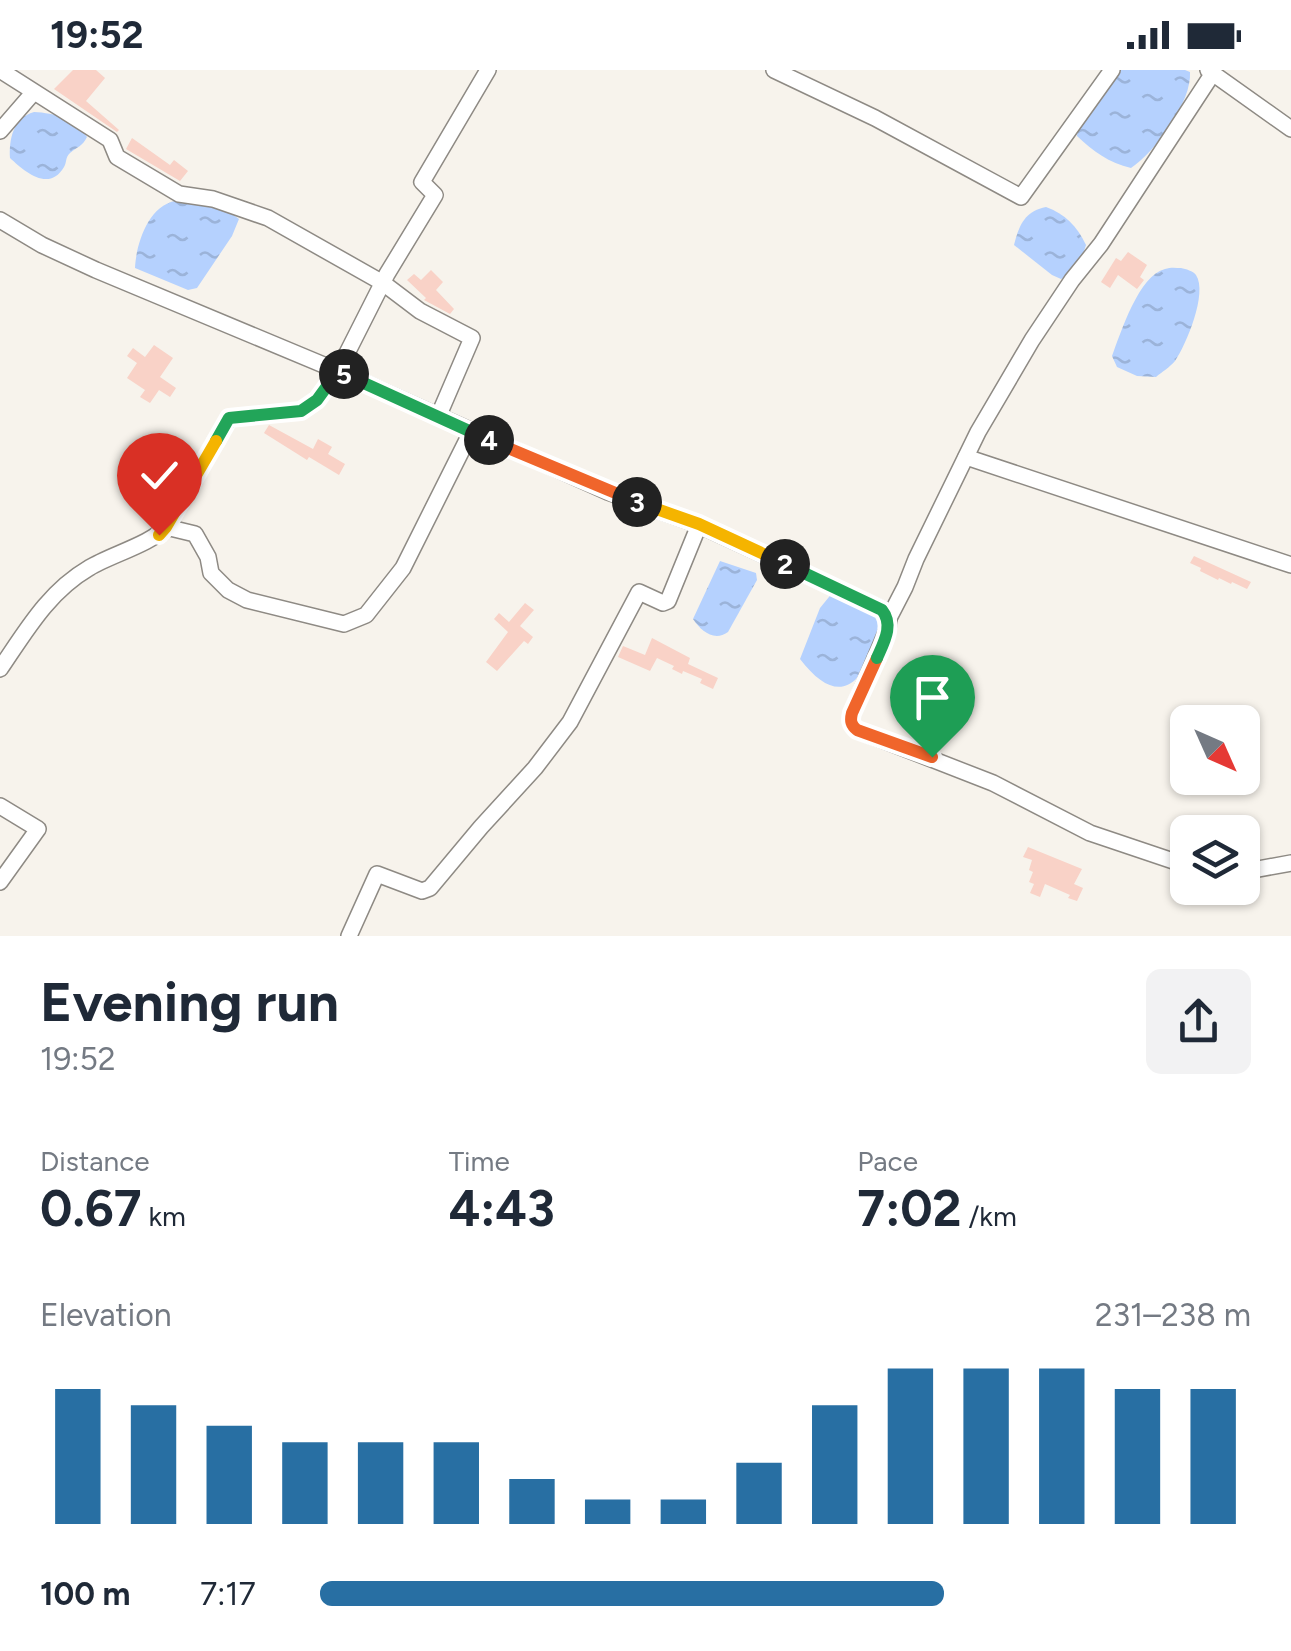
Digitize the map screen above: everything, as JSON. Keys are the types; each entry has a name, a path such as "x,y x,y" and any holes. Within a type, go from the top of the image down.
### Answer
{"street":[{"path":"0,70 110,140 117,157 179,194 268,218 383,283 420,311 472,338 438,417"},
{"path":"0,669 42,608 61,588 117,552 159,535 229,418 301,411 317,400 338,371 383,283 435,195 422,182 488,70"},
{"path":"774,70 875,118 1022,197 1112,70"},
{"path":"1170,860 1090,833 993,782 857,730 850,720 885,640 888,618 978,432 1032,340 1101,244 1210,72 1291,129"},
{"path":"0,131 32,93"},
{"path":"0,220 96,270 338,371 608,492 699,524 843,590 882,610 888,618"},
{"path":"166,527 195,534 208,557 211,573 228,590 247,600 344,624 366,614 403,568 471,432"},
{"path":"966,457 1291,565"},
{"path":"348,936 377,874 422,890 430,888 535,768 570,722 639,592 663,603 668,600 699,524"},
{"path":"0,806 38,829 0,882"},
{"path":"1260,869 1291,864"}],"water":[{"path":"1117,70 1190,72 1179,111 1151,150 1131,168 1102,156 1077,136 1078,125"},
{"path":"34,112 64,118 87,137 68,155 58,175 51,178 37,177 10,158 14,130 21,119"},
{"path":"175,201 217,208 239,219 197,288 188,290 135,268 141,238 151,218"},
{"path":"1046,207 1070,222 1086,245 1077,265 1061,279 1014,245 1024,220"},
{"path":"1181,268 1196,275 1199,294 1190,332 1175,361 1156,377 1137,376 1117,367 1112,356 1139,293 1156,273"},
{"path":"720,561 756,573 757,580 728,632 718,636 704,631 693,619"},
{"path":"833,592 878,612 880,622 866,665 858,677 841,687 822,681 800,659 820,608"}],"building":[{"path":"73,70 96,70 105,78 86,101 117,132 54,89"},
{"path":"132,138 170,165 174,160 188,171 180,181 126,149"},
{"path":"1128,252 1147,265 1137,289 1118,275 1110,288 1101,282 1116,258 1121,261"},
{"path":"431,270 443,282 436,290 454,309 450,314 424,300 407,280 414,274 421,280"},
{"path":"154,345 173,358 160,377 176,388 170,397 159,390 150,403 140,397 145,390 127,378 137,363 127,356 133,348 145,357"},
{"path":"269,425 313,449 318,439 332,447 328,454 345,464 339,475 264,433"},
{"path":"1194,556 1251,582 1247,589 1218,580 1190,563"},
{"path":"525,603 534,610 520,626 533,637 528,644 524,641 497,671 486,662 508,632 494,619 499,613 509,622"},
{"path":"652,638 690,658 688,664 718,678 713,689 700,683 702,679 683,671 682,674 657,658 650,671 618,657 623,646 645,655"},
{"path":"1028,847 1082,869 1074,884 1083,888 1077,901 1045,884 1040,897 1030,893 1034,884 1029,882 1032,860 1023,857"}],"route":[{"path":"159,535 229,418 301,411 317,400 338,371 608,492 699,524 882,610 888,618 885,640 852,713 852,726 932,757"}]}
